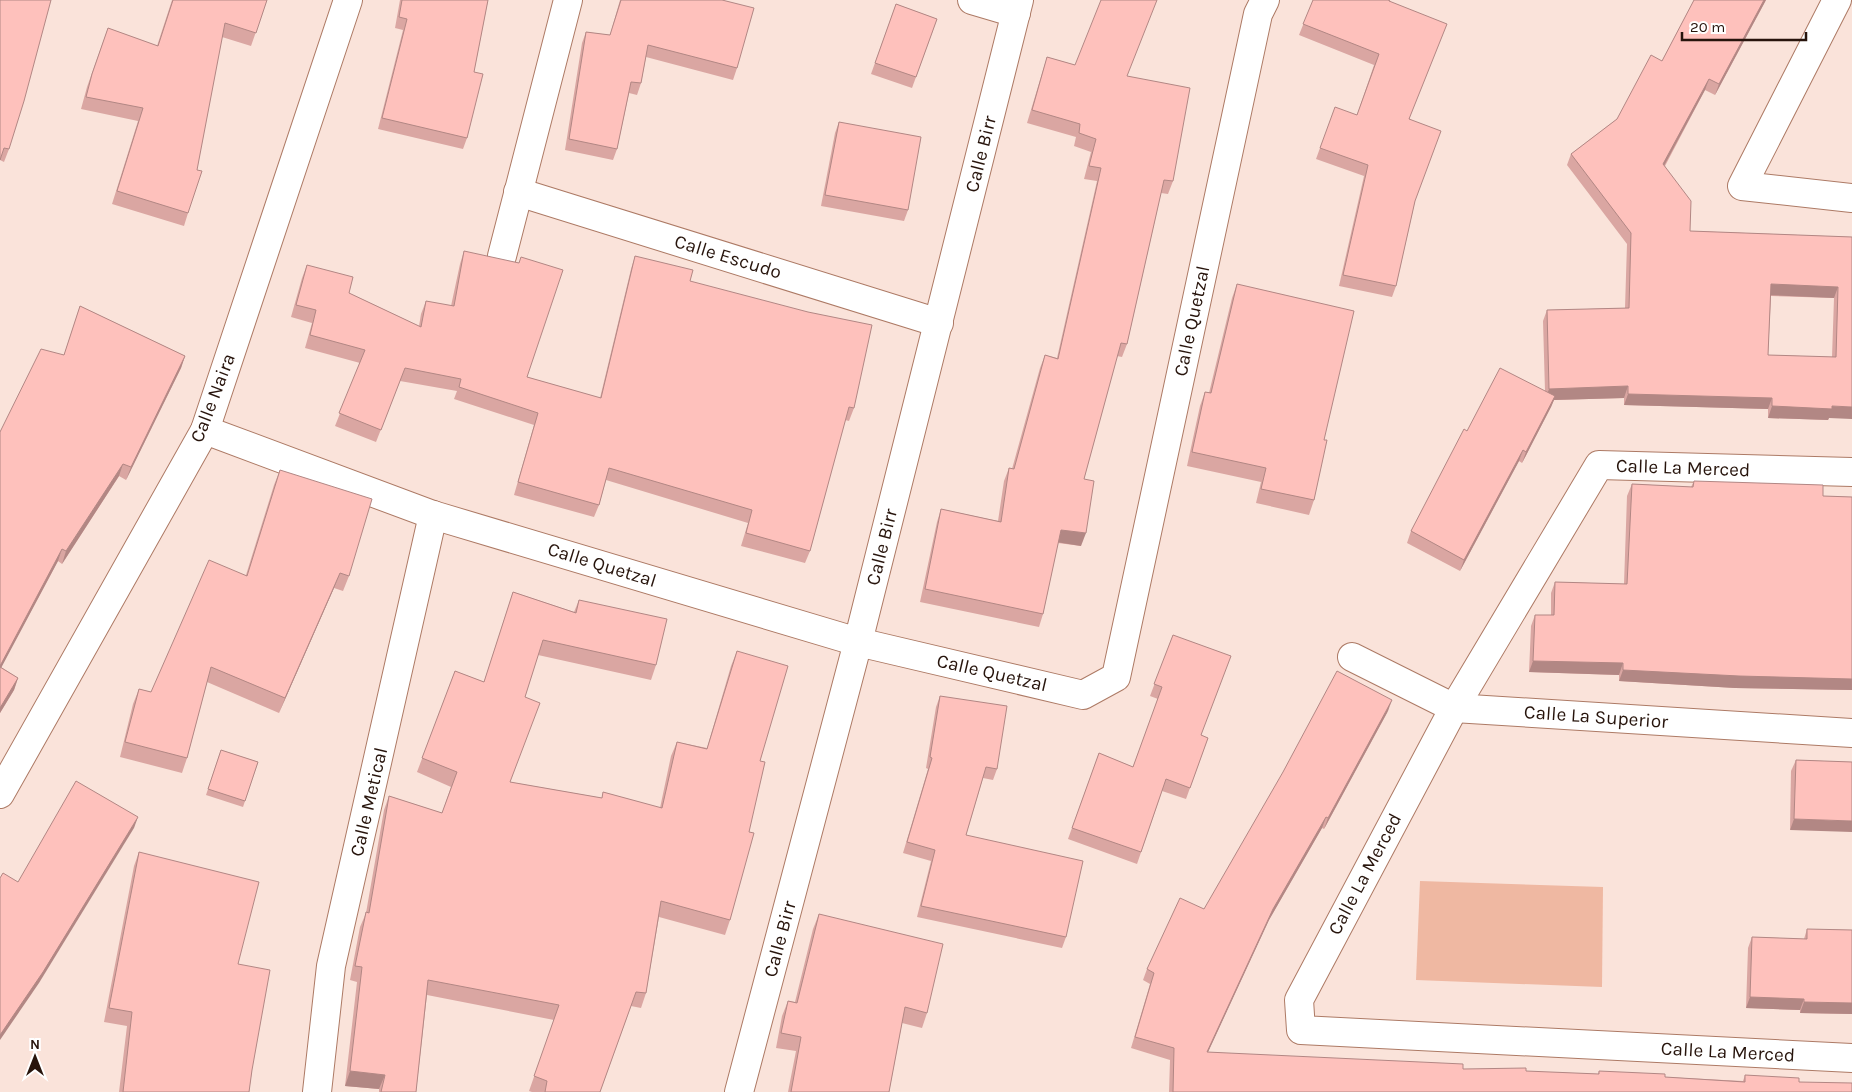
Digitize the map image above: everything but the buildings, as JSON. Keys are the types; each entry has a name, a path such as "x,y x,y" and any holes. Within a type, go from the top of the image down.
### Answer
{"street":[{"name":"Calle Naira","path":"0,794 205,430 348,0"},
{"path":"502,256 568,0"},
{"path":"972,0 1017,6"},
{"name":"Calle Quetzal","path":"205,430 434,515 858,642 1083,695 1116,677 1258,14 1265,0"},
{"path":"1837,0 1742,186 1852,198"},
{"name":"Calle Birr","path":"739,1092 858,642 1017,6"},
{"name":"Calle Escudo","path":"518,192 939,323"},
{"name":"Calle La Merced","path":"1852,472 1599,466 1454,708 1299,1000 1301,1030 1852,1058"},
{"name":"Calle Metical","path":"317,1092 332,966 434,515"},
{"name":"Calle La Superior","path":"1352,657 1454,708 1852,733"}],"shaded area":[{"path":"1420,881 1603,887 1602,987 1416,980"}]}
